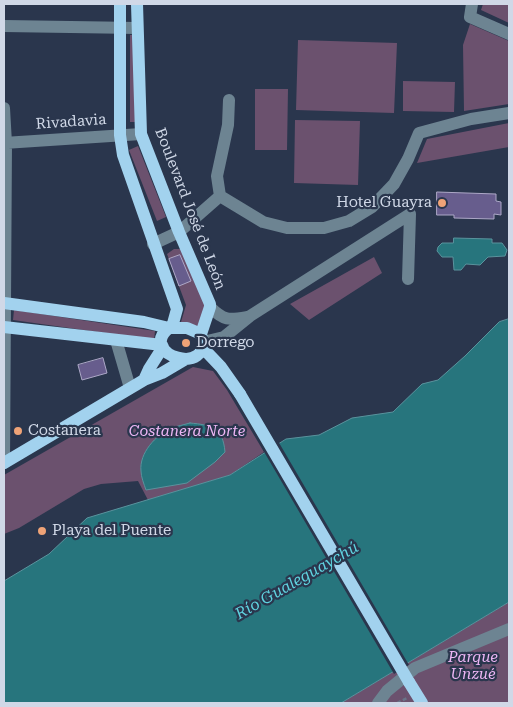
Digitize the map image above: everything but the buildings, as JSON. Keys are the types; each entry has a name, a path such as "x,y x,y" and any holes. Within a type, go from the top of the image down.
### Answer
{"main road":[{"path":"120,4 120,136 123,155 177,309 171,328 161,338 163,346 172,357 184,360"},
{"name":"Boulevard José de León","path":"137,4 141,134 210,308 202,341"},
{"path":"4,303 144,322 171,328 187,328 202,341 240,394 422,703"},
{"path":"4,327 163,346"},
{"path":"4,463 144,380 162,373 184,360 190,359 198,354 202,341"},
{"path":"144,380 163,346"}],"street":[{"path":"472,4 470,17 509,34"},
{"path":"4,26 137,28"},
{"path":"220,196 217,176 228,125 229,100"},
{"path":"4,108 4,463"},
{"path":"220,196 263,222 287,228 324,228 349,221 372,207 394,184 408,159 418,133 471,119 509,113"},
{"name":"Rivadavia","path":"5,143 141,134"},
{"path":"153,244 179,232 220,196"},
{"path":"202,341 224,337 250,316 410,214 408,278"},
{"path":"210,308 226,319 250,316"},
{"path":"116,340 130,388"},
{"path":"378,703 387,691 415,668 509,629"}],"path":[{"path":"397,703 409,696"}],"green space":[{"path":"483,4 509,4 509,23 481,10"},
{"path":"470,24 509,41 509,104 464,111 463,45"},
{"path":"130,35 134,35 135,122 130,122"},
{"path":"298,40 397,43 394,113 296,110"},
{"path":"403,81 455,82 454,112 403,111"},
{"path":"255,89 288,89 287,150 255,150"},
{"path":"295,120 360,121 358,185 294,183"},
{"path":"509,123 509,147 417,163 427,139"},
{"path":"138,146 166,217 157,221 129,150"},
{"path":"174,249 182,249 204,303 199,327 181,322 186,305 167,254"},
{"path":"374,257 382,273 309,320 290,304"},
{"path":"14,310 155,331 154,340 13,320"},
{"name":"Costanera Norte","path":"193,367 213,371 227,390 264,452 230,475 148,500 138,481 101,484 84,489 19,528 4,534 4,475"},
{"name":"Parque Unzué","path":"509,602 509,703 341,703"}],"water":[{"path":"454,238 492,239 492,243 502,243 507,250 505,256 488,257 480,265 466,264 461,270 454,270 453,257 442,257 437,251 442,243 453,243"},
{"name":"Río Gualeguaychú","path":"509,319 509,602 341,703 4,703 4,581 49,554 87,518 230,475 286,439 319,435 352,418 393,412 422,384 438,380 499,322"},
{"path":"190,423 215,429 222,438 225,452 187,483 146,490 142,478 141,464 146,451 154,440 165,431"}],"pier":[{"path":"278,441 409,665 394,674 263,450"}],"place":[{"name":"Hotel Guayra","path":"442,203"},
{"name":"Dorrego","path":"186,343"},
{"name":"Costanera","path":"18,431"},
{"name":"Playa del Puente","path":"42,531"}]}
